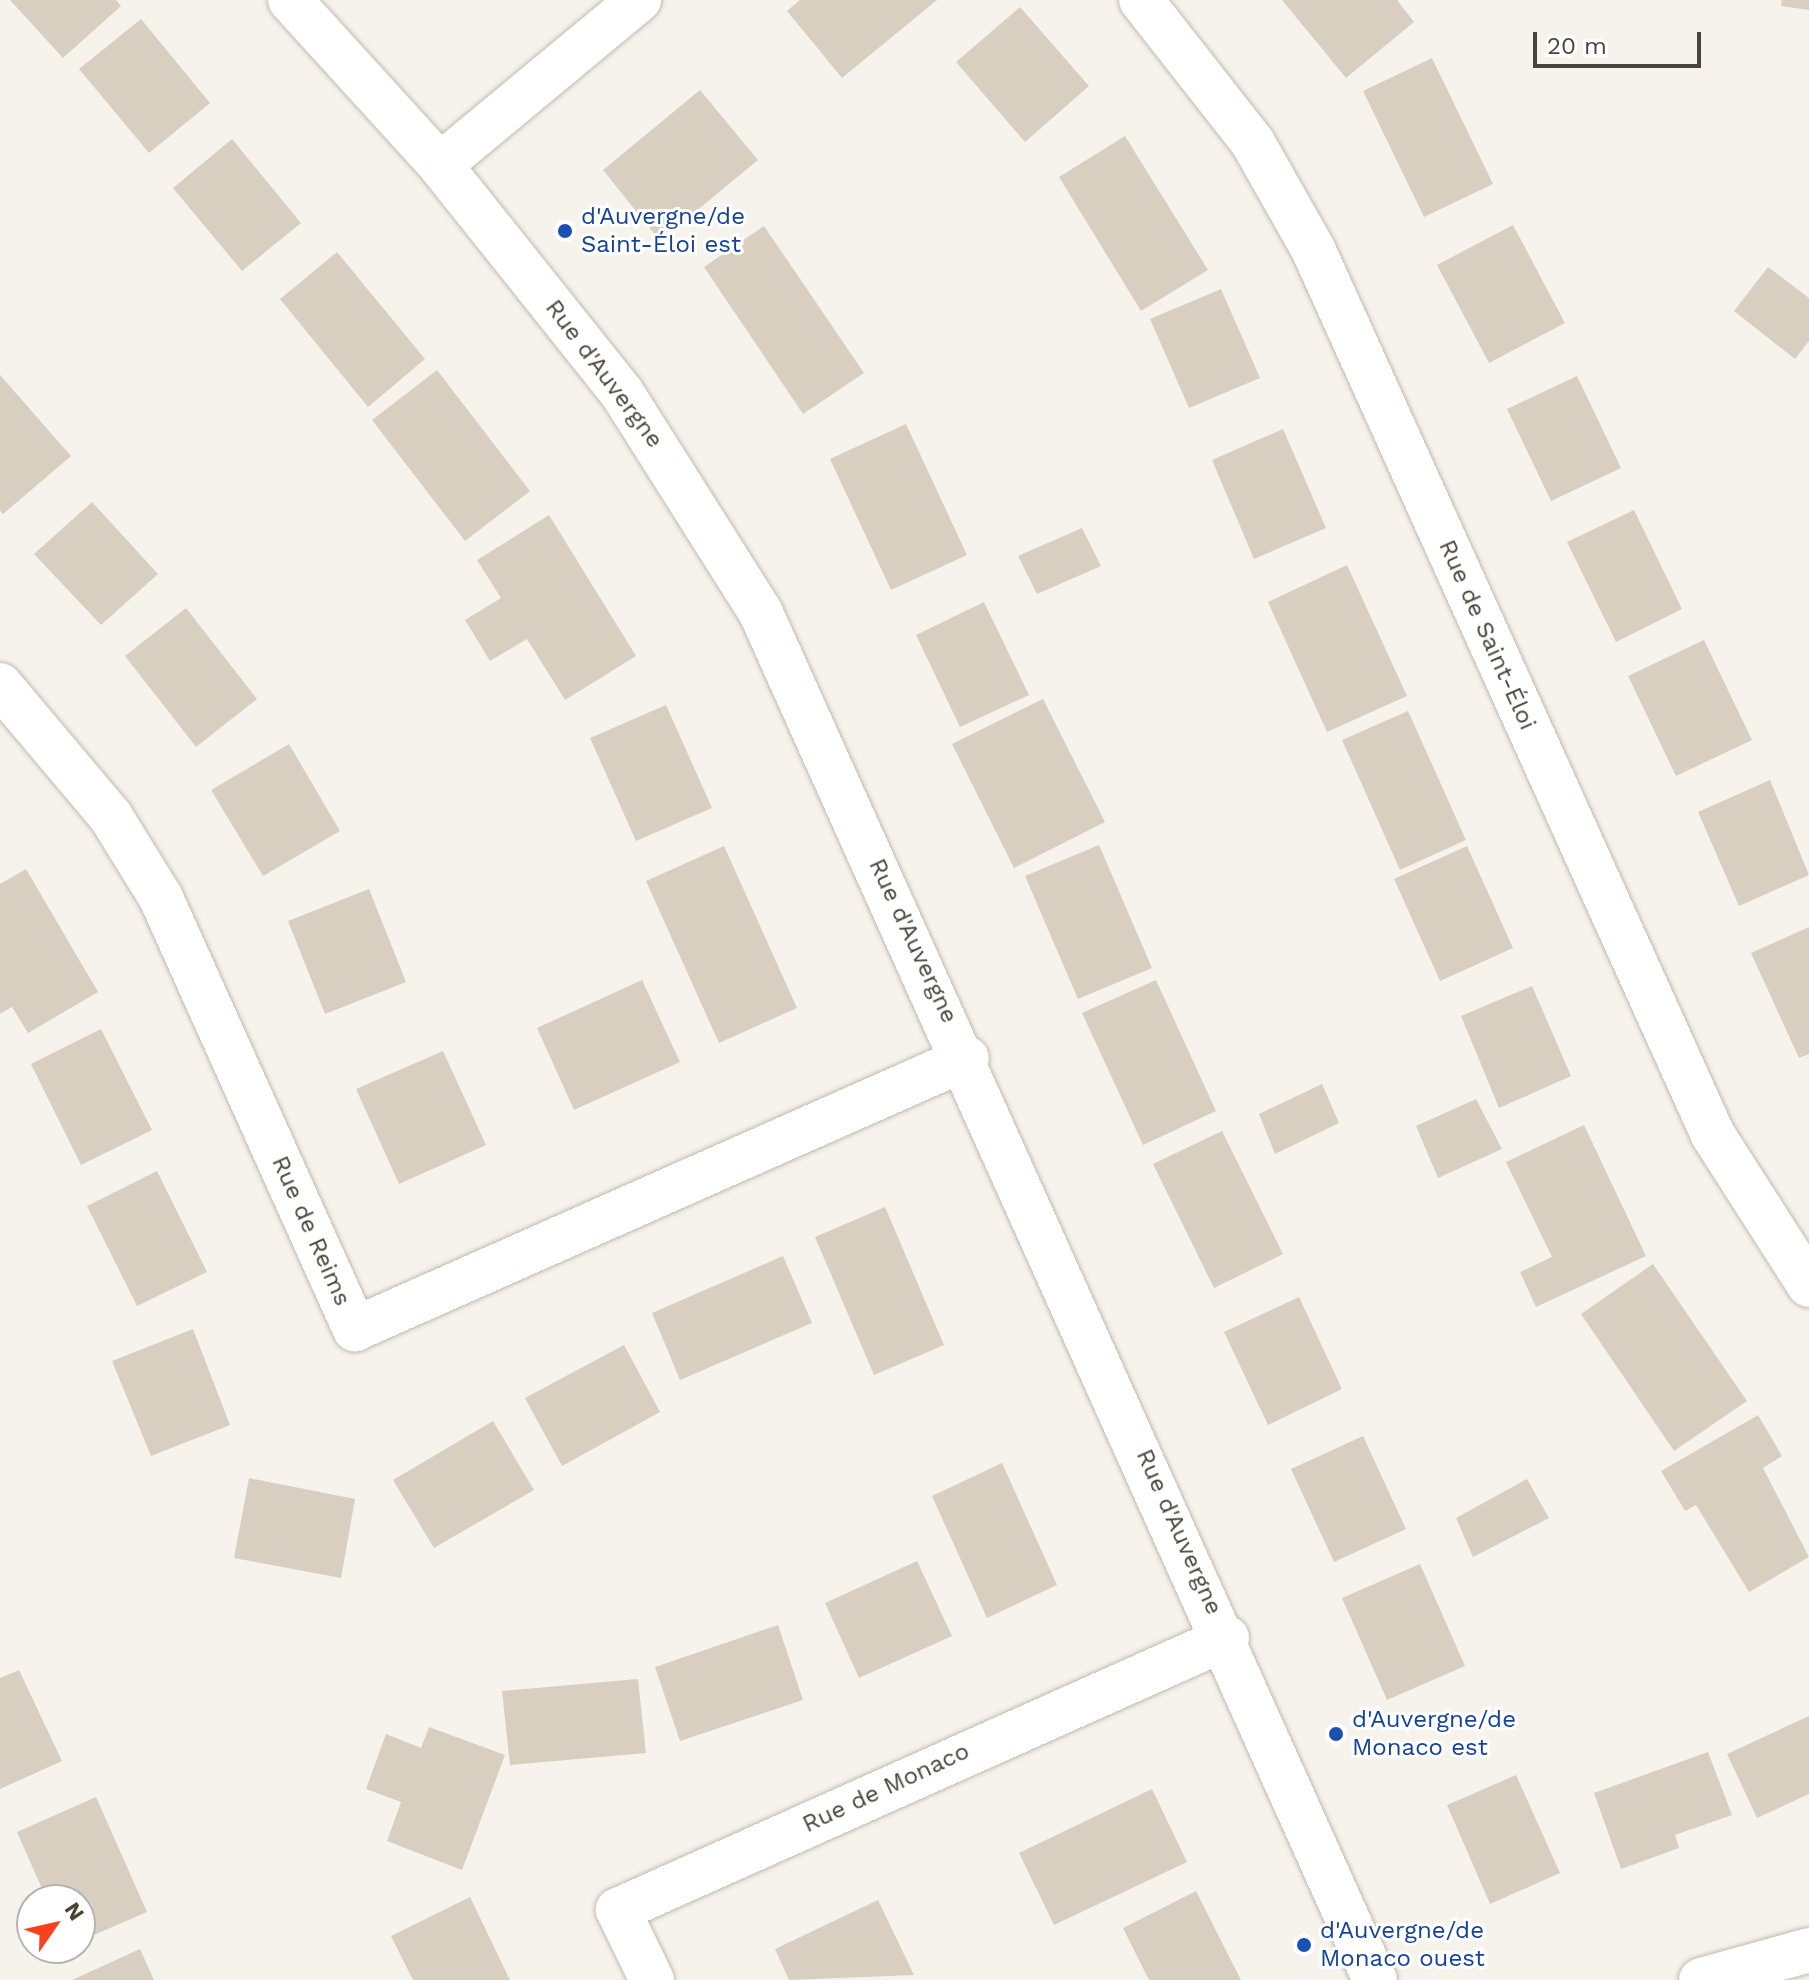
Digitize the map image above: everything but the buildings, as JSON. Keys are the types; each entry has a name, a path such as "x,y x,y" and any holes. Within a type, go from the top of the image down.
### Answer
{"street":[{"name":"Rue d'Auvergne","path":"290,0 440,165 622,393 760,611 967,1058 1227,1638 1375,1980"},
{"path":"440,165 639,0"},
{"name":"Rue de Saint-Éloi","path":"1141,0 1253,143 1313,249 1713,1135 1809,1285"},
{"name":"Rue de Reims","path":"0,685 111,817 161,898 355,1329 967,1058"},
{"name":"Rue de Monaco","path":"652,1980 618,1910 1227,1638"},
{"path":"1701,1980 1809,1950"}],"place":[{"name":"d'Auvergne/de Saint-Éloi est","path":"565,231"},
{"name":"d'Auvergne/de Monaco est","path":"1336,1734"},
{"name":"d'Auvergne/de Monaco ouest","path":"1304,1945"}]}
